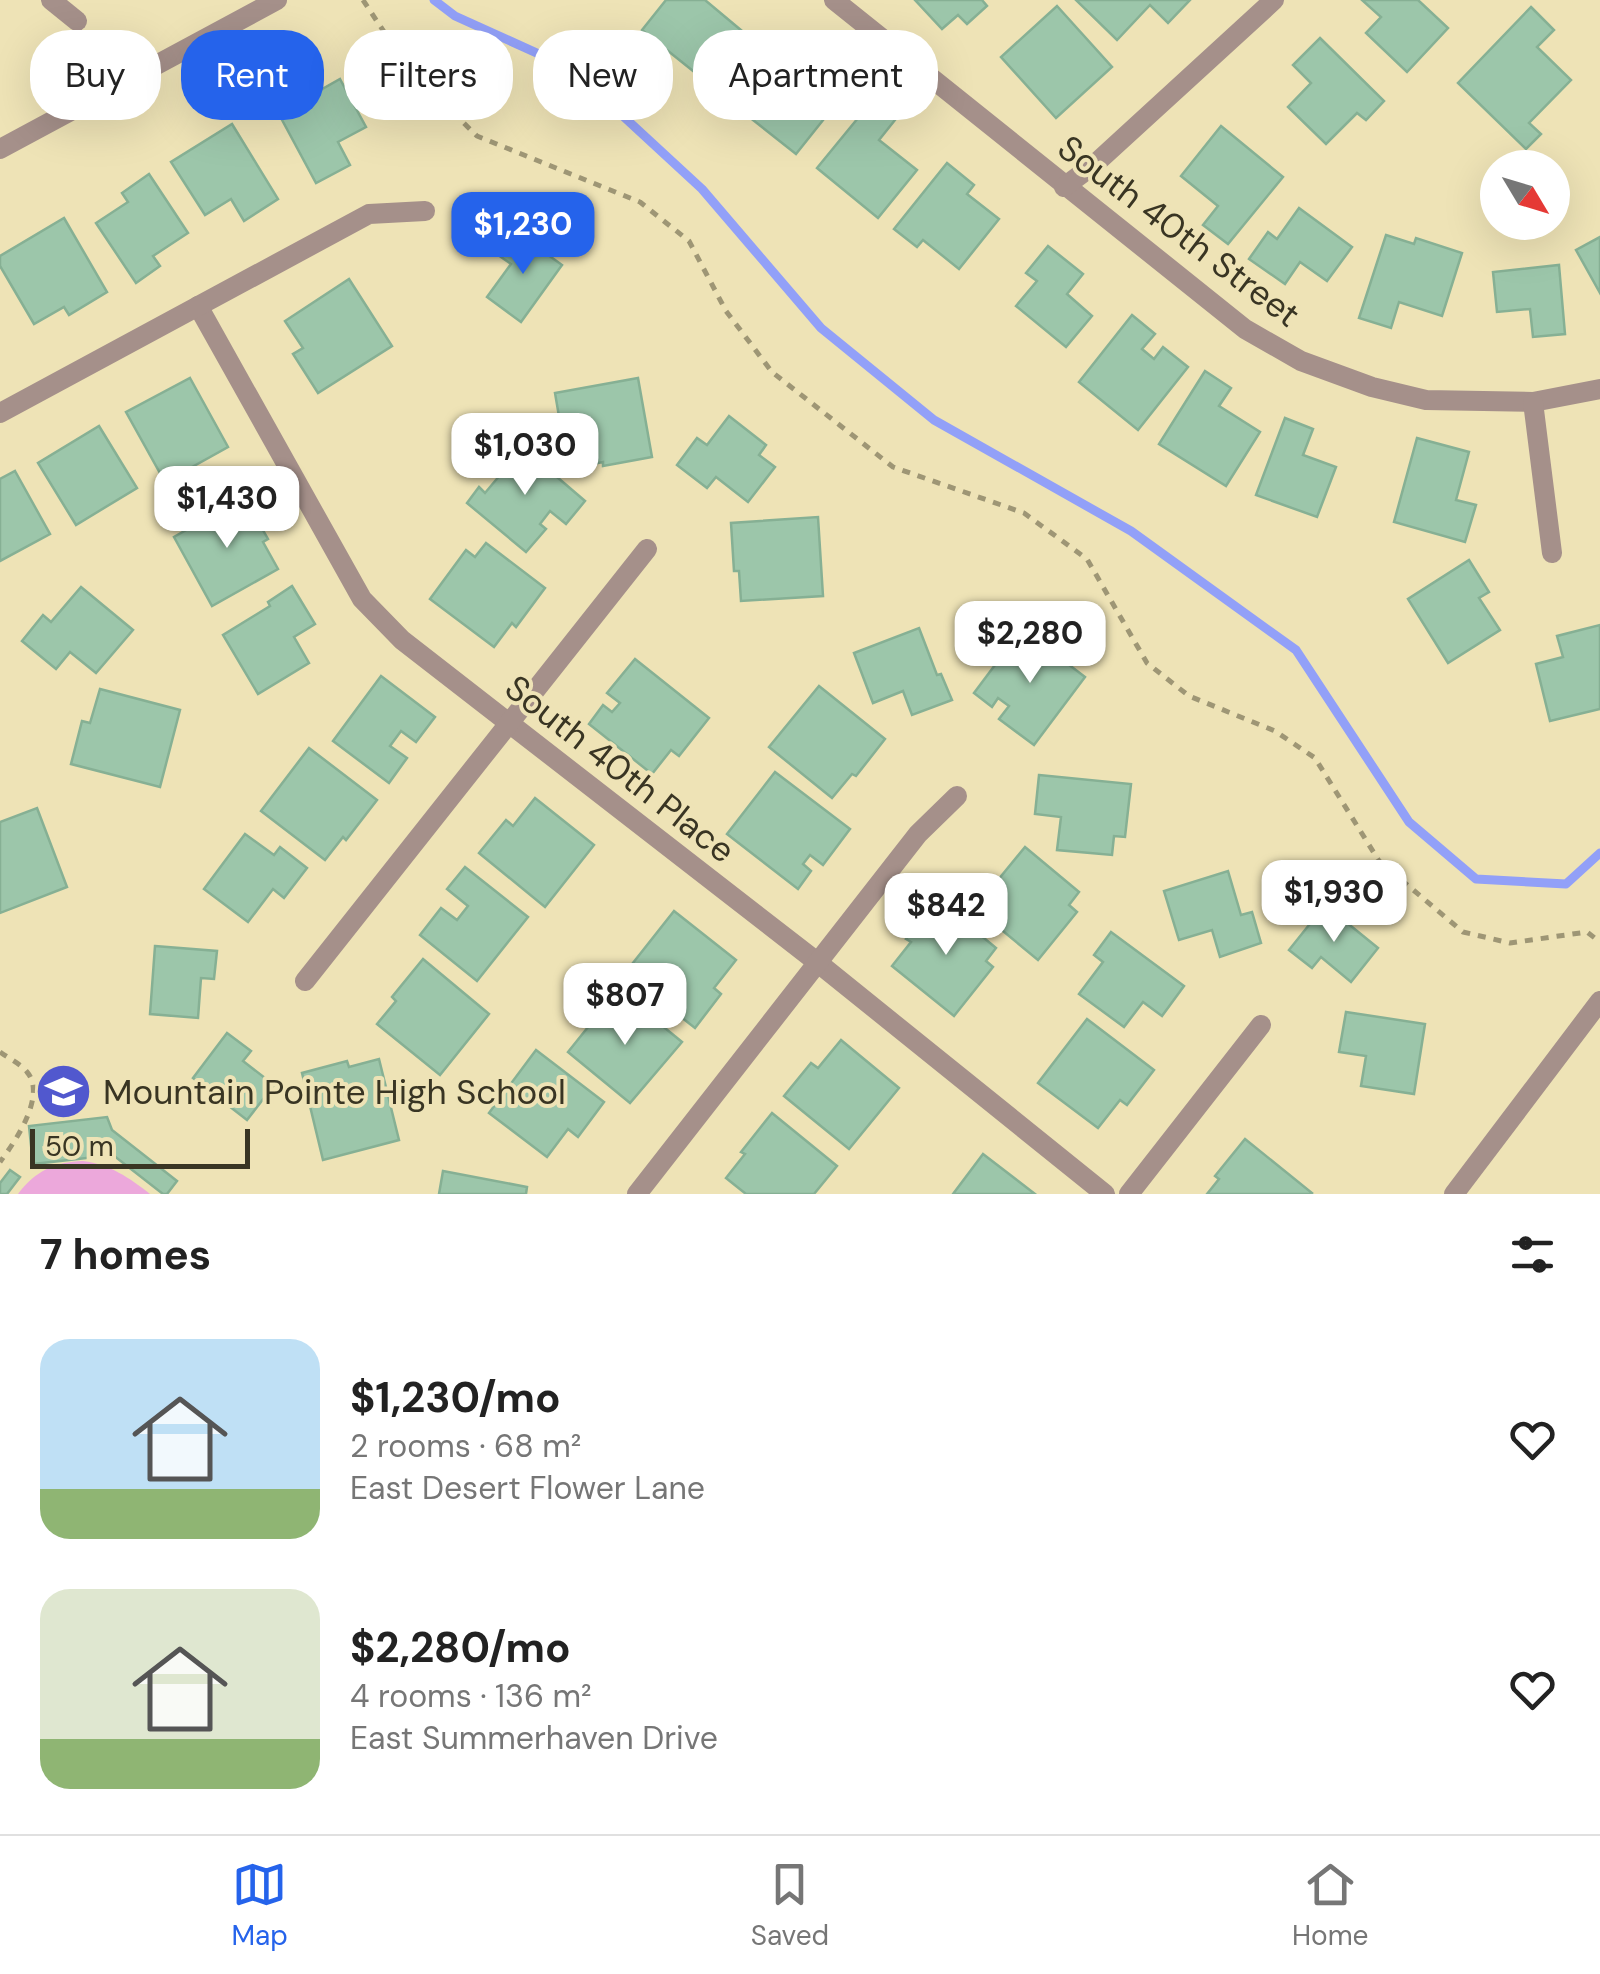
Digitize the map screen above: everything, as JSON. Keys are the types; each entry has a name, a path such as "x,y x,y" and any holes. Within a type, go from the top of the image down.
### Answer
{"street":[{"path":"51,0 77,21"},
{"path":"0,149 277,0"},
{"name":"South 40th Street","path":"834,0 1245,330 1301,361 1372,387 1426,400 1533,402 1600,388"},
{"path":"1064,186 1111,150 1274,0"},
{"path":"0,413 368,214 425,211"},
{"name":"South 40th Place","path":"198,306 362,598 402,640 817,962 1105,1194"},
{"path":"1533,402 1552,553"},
{"path":"305,981 647,549"},
{"path":"637,1194 918,834 957,796"},
{"path":"1454,1194 1600,1001"},
{"path":"1129,1194 1262,1025"}],"path":[{"path":"363,0 392,44 431,91 477,136 640,202 688,241 726,311 772,372 894,467 1024,512 1087,559 1147,664 1189,696 1276,732 1315,758 1378,861 1462,932 1510,943 1587,932 1600,942"},
{"path":"0,1052 29,1073 34,1092 19,1138 0,1162"}],"shaded area":[{"path":"83,1161 119,1173 150,1194 18,1194 46,1169"}],"building":[{"path":"666,0 705,0 741,30 693,30 693,71 673,55 673,30 642,30"},
{"path":"915,0 982,0 987,6 967,24 958,15 942,29"},
{"path":"1076,0 1190,0 1168,23 1150,5 1117,40"},
{"path":"1362,0 1418,0 1448,28 1407,72 1366,33 1381,17"},
{"path":"1057,6 1112,67 1056,118 1001,57"},
{"path":"1531,7 1554,30 1537,47 1571,80 1529,123 1541,134 1526,149 1458,83"},
{"path":"1320,38 1384,101 1366,120 1357,113 1326,144 1288,107 1311,83 1293,65"},
{"path":"340,79 344,86 344,120 362,120 366,127 338,142 350,165 316,183 282,120 324,120 324,88"},
{"path":"753,120 823,120 796,154"},
{"path":"856,120 895,120 879,140 917,170 878,218 817,168"},
{"path":"232,124 278,199 244,221 231,199 205,215 171,162"},
{"path":"1221,126 1283,177 1228,244 1203,225 1218,206 1181,176"},
{"path":"947,163 974,185 967,194 999,219 959,269 923,240 917,247 894,229"},
{"path":"149,174 188,233 153,256 160,266 136,283 96,223 128,202 122,193"},
{"path":"1299,208 1352,247 1327,281 1300,262 1285,284 1249,259 1268,232 1277,239"},
{"path":"64,218 107,292 69,315 64,307 34,324 0,266 0,256"},
{"path":"515,231 562,265 521,322 487,297 511,264 498,255"},
{"path":"1386,235 1414,244 1416,238 1462,253 1442,316 1399,302 1391,328 1359,318"},
{"path":"1600,237 1600,293 1576,250"},
{"path":"1048,246 1083,274 1067,294 1092,316 1066,347 1016,306 1037,281 1026,273"},
{"path":"1559,265 1565,334 1533,337 1530,309 1497,312 1493,272"},
{"path":"349,279 392,346 318,393 293,354 303,348 285,321"},
{"path":"1132,315 1155,334 1142,349 1154,359 1163,347 1188,367 1138,430 1079,382"},
{"path":"1205,371 1231,388 1219,406 1260,432 1226,486 1159,444"},
{"path":"190,378 228,447 165,482 126,412"},
{"path":"638,378 652,457 568,469 555,393"},
{"path":"729,416 766,445 759,455 775,467 748,502 716,477 707,488 677,465 697,438 707,445"},
{"path":"1285,418 1313,429 1303,455 1336,467 1317,517 1256,495"},
{"path":"99,426 137,488 76,525 38,463"},
{"path":"1417,438 1469,452 1456,500 1476,505 1465,542 1394,522"},
{"path":"516,442 585,501 566,524 550,511 540,524 546,529 526,552 467,503 479,487 485,493 506,468 499,462"},
{"path":"15,471 50,534 0,561 0,479"},
{"path":"244,497 268,539 263,542 278,569 212,606 174,537"},
{"path":"818,517 823,596 741,601 739,571 734,571 731,523"},
{"path":"486,543 545,588 516,627 512,623 494,647 430,599 466,550 475,557"},
{"path":"1469,560 1489,592 1479,598 1500,630 1448,663 1408,599"},
{"path":"292,586 315,624 294,637 309,663 258,694 223,635 270,606 268,602"},
{"path":"81,587 133,630 96,673 70,652 56,669 22,641 43,615 51,622"},
{"path":"1600,625 1600,709 1550,721 1536,664 1563,657 1557,636"},
{"path":"919,628 937,675 941,674 952,700 912,715 903,691 873,703 854,653"},
{"path":"1022,629 1085,677 1034,745 999,719 1009,706 998,698 992,707 974,693"},
{"path":"635,659 709,718 679,756 671,750 652,774 589,724 603,705 612,712 620,703 607,693"},
{"path":"381,676 435,717 416,742 401,731 390,746 407,758 389,783 333,741"},
{"path":"819,686 885,739 856,776 852,774 832,798 769,747"},
{"path":"100,689 180,710 160,787 71,764 82,721 90,723"},
{"path":"309,748 377,800 325,860 261,811"},
{"path":"775,772 850,829 823,865 810,855 803,864 811,871 798,889 727,834"},
{"path":"1039,775 1131,784 1125,837 1114,836 1112,855 1057,850 1061,817 1035,814"},
{"path":"535,798 594,845 545,907 479,853 506,820 513,826"},
{"path":"37,808 67,887 0,913 0,822"},
{"path":"245,834 274,855 280,847 307,868 284,898 273,889 248,922 204,889"},
{"path":"1025,847 1079,892 1069,905 1077,912 1038,960 975,908"},
{"path":"465,867 528,917 477,981 420,935 441,908 457,920 468,906 447,889"},
{"path":"1228,871 1241,915 1252,912 1261,943 1220,957 1212,930 1179,940 1164,891"},
{"path":"938,900 996,948 986,961 993,967 954,1016 892,966 911,942 906,939"},
{"path":"1325,905 1378,948 1351,982 1321,957 1312,968 1289,950"},
{"path":"674,911 736,960 714,988 721,994 695,1028 625,973"},
{"path":"1111,932 1184,986 1162,1016 1143,1002 1124,1027 1079,994 1103,962 1094,955"},
{"path":"155,946 217,951 214,979 201,978 198,1018 150,1014"},
{"path":"423,959 489,1014 440,1075 377,1024 396,1001 392,997"},
{"path":"627,997 682,1042 630,1103 568,1052 605,1006 614,1012"},
{"path":"1346,1012 1425,1024 1414,1094 1361,1086 1366,1056 1339,1052"},
{"path":"1087,1019 1154,1070 1127,1105 1120,1100 1098,1128 1038,1083"},
{"path":"227,1033 251,1051 243,1061 274,1085 247,1120 193,1078"},
{"path":"841,1040 899,1088 849,1149 784,1096 811,1063 818,1068"},
{"path":"536,1050 604,1102 578,1137 568,1129 547,1157 489,1113"},
{"path":"379,1059 399,1140 323,1160 302,1073 347,1061 349,1067"},
{"path":"772,1113 837,1166 814,1194 746,1194 726,1178"},
{"path":"107,1117 112,1130 177,1181 167,1194 113,1155 33,1164 29,1126"},
{"path":"1245,1139 1312,1193 1207,1194 1219,1179 1215,1176"},
{"path":"983,1154 1035,1194 953,1194"},
{"path":"10,1170 20,1177 7,1194 0,1194 0,1183"},
{"path":"443,1171 527,1187 526,1194 439,1194"}],"waterway":[{"path":"434,0 455,16 572,69 702,189 821,328 934,420 1131,531 1296,650 1409,822 1476,879 1566,884 1600,853"}],"place":[{"name":"Mountain Pointe High School","path":"64,1092"}]}
